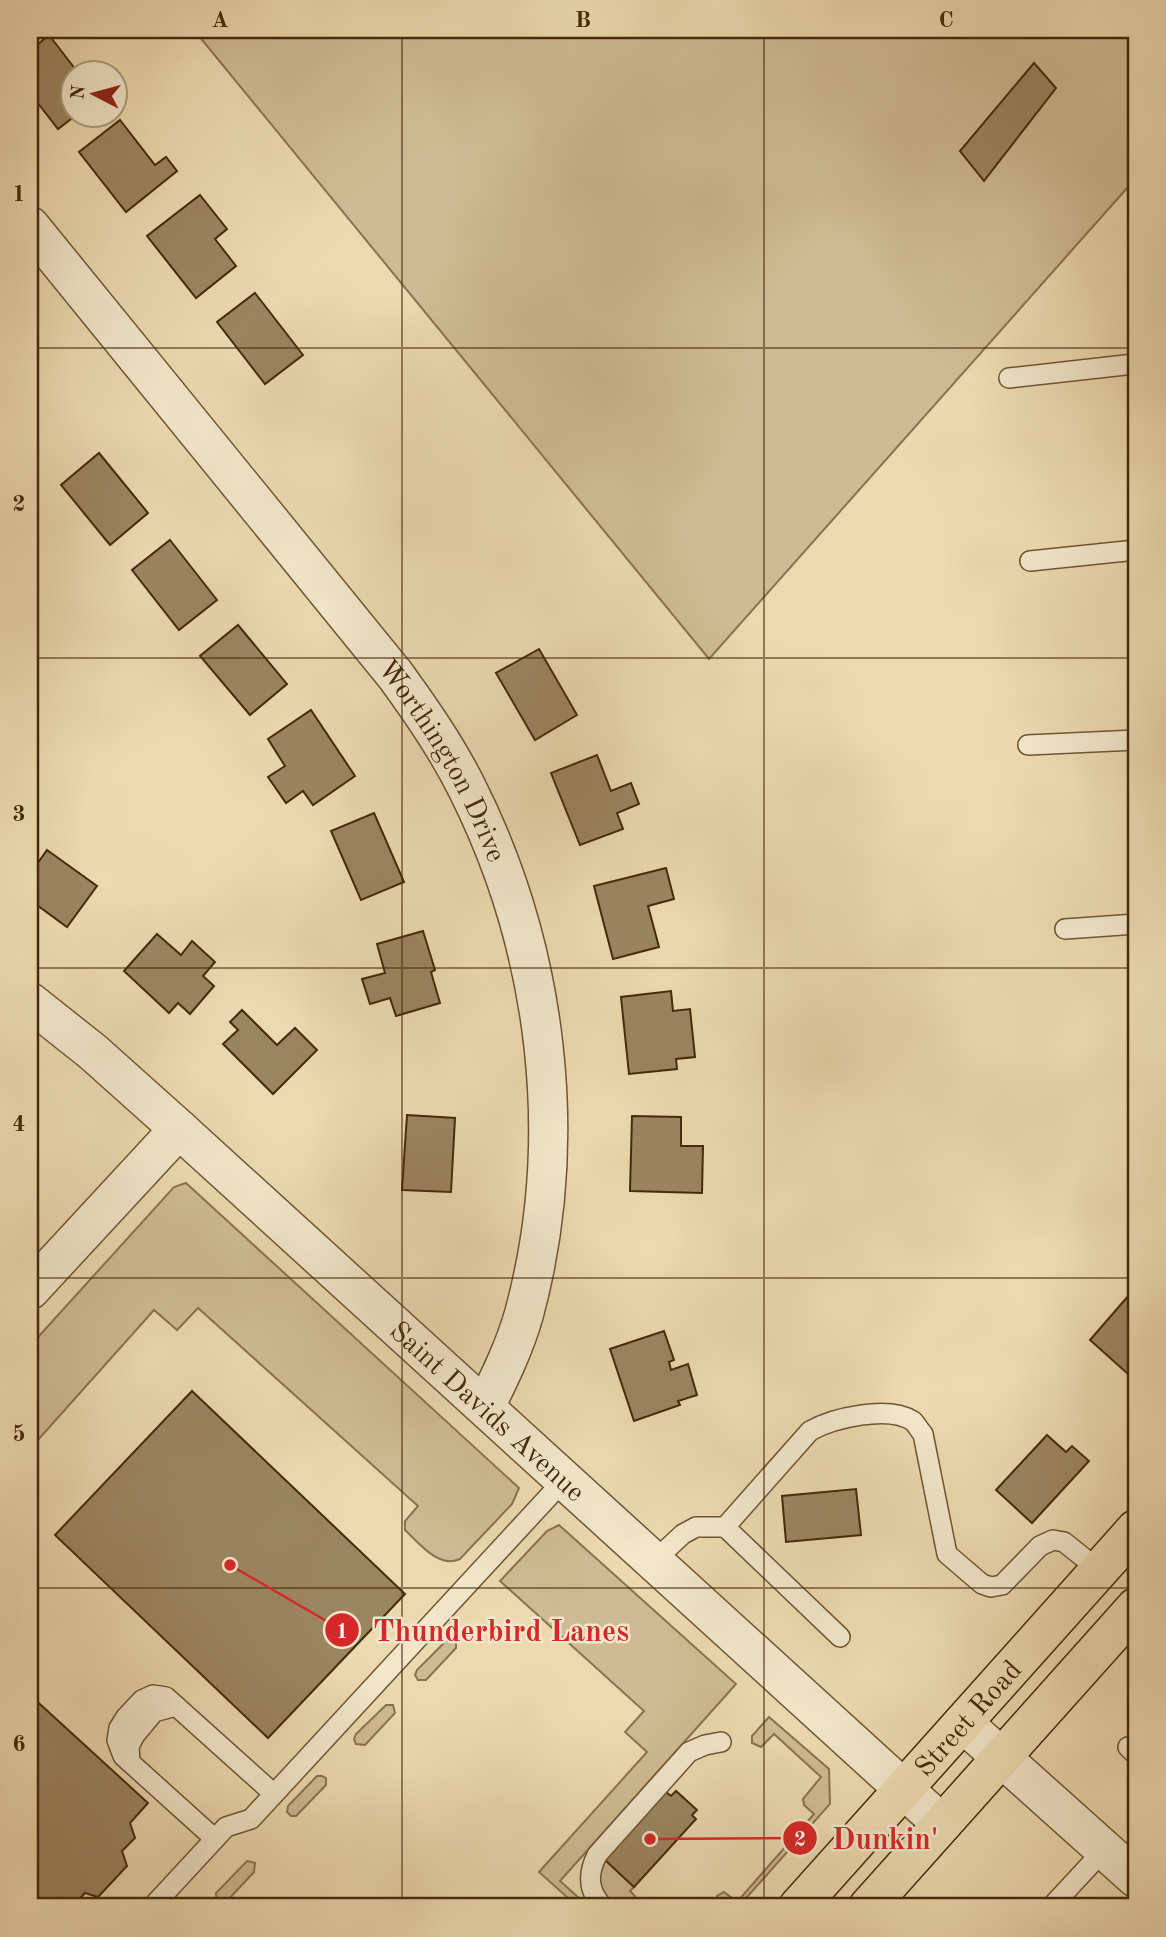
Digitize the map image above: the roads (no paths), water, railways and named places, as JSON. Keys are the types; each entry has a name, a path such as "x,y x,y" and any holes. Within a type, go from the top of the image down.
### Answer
{"main road":[{"name":"Street Road","path":"798,1907 1136,1529"},
{"name":"Street Road","path":"868,1907 1136,1607"}],"street":[{"name":"Worthington Drive","path":"30,226 396,676 446,750 487,833 508,891 536,989 549,1127 547,1178 538,1254 523,1317 501,1375 485,1407"},
{"name":"Saint Davids Avenue","path":"30,1002 93,1052 179,1129 942,1824"},
{"path":"30,1290 179,1129"},
{"path":"963,1723 1136,1878"}],"lane":[{"path":"1009,378 1136,365"},
{"path":"1030,561 1136,550"},
{"path":"1028,746 1136,740"},
{"path":"1065,929 1136,924"},
{"path":"725,1527 810,1431 824,1423 847,1417 886,1414 913,1421 923,1434 947,1554 982,1584 991,1587 1002,1585 1040,1546 1053,1540 1064,1542 1099,1570"},
{"path":"152,1907 226,1827 251,1819 565,1479"},
{"path":"654,1561 683,1534 696,1527 725,1527 840,1637"},
{"path":"215,1839 130,1762 129,1746 153,1712 176,1706 274,1794"},
{"path":"603,1907 593,1895 590,1884 590,1874 597,1856 689,1752 721,1742"},
{"path":"1051,1907 1104,1850"}],"place":[{"name":"Thunderbird Lanes","path":"230,1565"},
{"name":"Dunkin'","path":"650,1839"}]}
